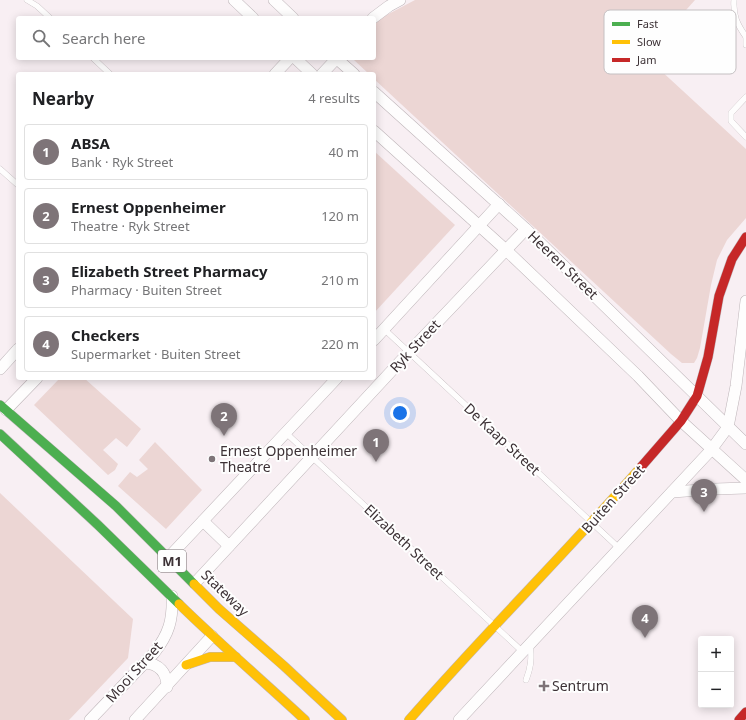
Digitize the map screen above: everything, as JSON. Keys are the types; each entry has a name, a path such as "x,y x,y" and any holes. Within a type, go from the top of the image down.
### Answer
{"main road":[{"name":"Buiten Street","path":"414,717 592,523 681,421 697,396 708,357 719,296 732,260 746,237"},
{"name":"Stateway","path":"3,407 59,466 168,558 195,583 219,609 284,666 342,720"},
{"name":"M1","path":"0,434 172,596 216,630 236,657 272,680 305,720"},
{"path":"46,478 59,466"},
{"path":"98,525 111,511"},
{"path":"216,630 221,618 219,609"},
{"path":"186,665 208,656 216,655 236,657"},
{"path":"272,680 284,666"},
{"path":"739,720 746,712"}],"street":[{"path":"234,0 251,16"},
{"path":"274,0 291,16"},
{"path":"376,16 400,0"},
{"path":"277,72 288,60"},
{"path":"296,60 310,72"},
{"path":"324,72 334,60"},
{"path":"338,60 352,72"},
{"name":"Heeren Street","path":"376,94 526,229 746,444"},
{"name":"Heeren Street","path":"376,133 506,250 638,376 711,450 746,480"},
{"path":"376,338 499,204"},
{"name":"Ryk Street","path":"195,583 409,352 526,229"},
{"path":"459,720 711,450 728,427 736,386 746,301"},
{"path":"0,369 16,352"},
{"path":"3,407 34,380"},
{"path":"168,558 335,380"},
{"path":"672,492 746,488"},
{"path":"203,521 229,546"},
{"name":"Mooi Street","path":"90,720 145,663 162,643 169,629 173,610 172,596"},
{"path":"136,720 167,687 216,630"},
{"path":"145,663 157,666 162,670 167,681 167,687"}],"lane":[{"path":"28,0 36,3 48,16"},
{"path":"736,19 746,38 746,45"},
{"path":"95,60 108,72"},
{"path":"746,97 731,113 731,121 746,137"},
{"path":"0,169 16,183"},
{"name":"De Kaap Street","path":"384,329 619,548"},
{"name":"Elizabeth Street","path":"286,433 495,627 526,648"},
{"path":"526,648 532,659 531,668 526,680"}],"shaded area":[{"path":"415,0 695,0 686,10 604,10 604,74 665,74 746,149 746,218 727,240 717,260 700,348 694,363 682,363 671,354 376,81 376,72 367,72 354,60 376,60 376,22"},
{"path":"376,153 455,225 376,311"},
{"path":"58,380 86,380 141,429 127,447 116,438 103,450 118,464 115,470 108,475 34,405"},
{"path":"155,442 202,490 166,529 118,486 130,472 137,477 148,469 139,460"},
{"path":"0,493 133,619 128,658 69,720 0,720"}],"traffic: fast":[{"path":"0,405 116,506 194,584"},
{"path":"0,434 98,525 179,604"}],"traffic: slow":[{"path":"409,720 466,656 584,531 641,467"},
{"path":"194,584 219,609 284,666 342,720"},
{"path":"179,604 305,720"},
{"path":"186,665 210,657 236,657"}],"traffic: jam":[{"path":"641,467 681,421 697,396 708,357 719,296 732,259 746,237"},
{"path":"739,720 746,712"}],"place":[{"name":"Ernest Oppenheimer","path":"224,436"},
{"name":"Ernest Oppenheimer Theatre","path":"212,459"},
{"name":"ABSA","path":"376,462"},
{"name":"Elizabeth Street Pharmacy","path":"704,512"},
{"name":"Checkers","path":"645,638"},
{"name":"Sentrum","path":"544,686"}]}
